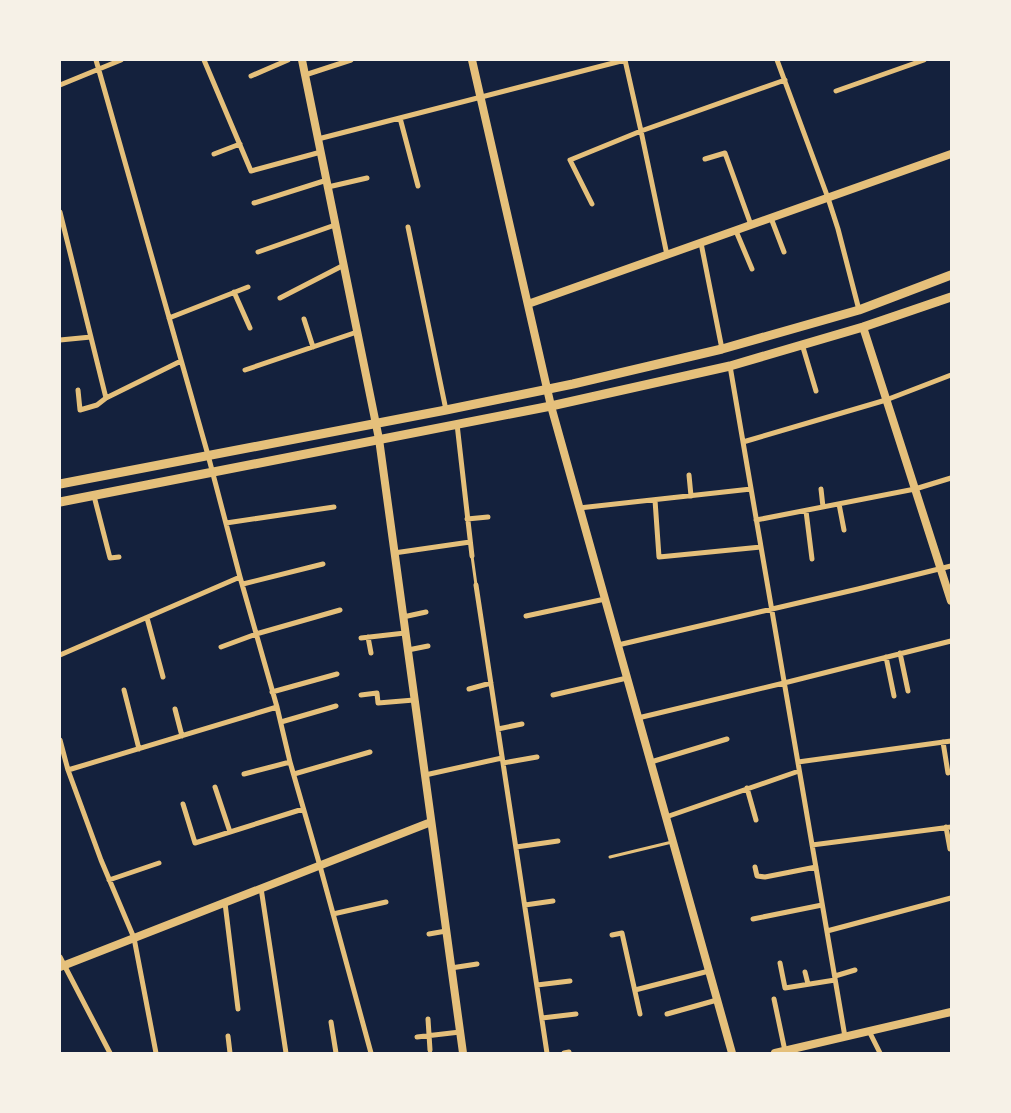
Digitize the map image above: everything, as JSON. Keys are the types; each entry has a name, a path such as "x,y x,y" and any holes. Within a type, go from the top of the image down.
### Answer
{"main road":[{"path":"60,484 446,410 548,389 722,349 859,310 951,275"},
{"path":"60,502 551,406 730,366 863,327 951,297"},
{"path":"859,310 863,327"}],"street":[{"path":"96,60 208,455 277,707 290,762 371,1053"},
{"path":"60,85 121,60"},
{"path":"204,60 251,171 321,152"},
{"path":"251,76 288,60"},
{"path":"302,60 379,439 463,1053"},
{"path":"305,75 351,60"},
{"path":"472,60 551,406 732,1053"},
{"path":"318,139 625,60 642,131 667,255"},
{"path":"777,60 828,198 859,310"},
{"path":"836,92 924,60"},
{"path":"592,204 570,160 642,131 785,80"},
{"path":"400,118 418,186"},
{"path":"214,154 240,144"},
{"path":"705,159 725,153 751,225"},
{"path":"528,304 951,154"},
{"path":"254,203 327,184 367,178"},
{"path":"60,212 106,398"},
{"path":"771,218 784,252"},
{"path":"258,252 335,225"},
{"path":"408,227 446,410"},
{"path":"736,231 752,269"},
{"path":"701,243 722,349"},
{"path":"280,298 344,265"},
{"path":"169,318 248,286"},
{"path":"234,292 250,328"},
{"path":"304,319 313,347"},
{"path":"863,327 951,601"},
{"path":"246,370 357,332"},
{"path":"60,340 91,337"},
{"path":"802,344 816,391"},
{"path":"78,390 80,410 97,405 106,398 181,362"},
{"path":"730,366 845,1037"},
{"path":"743,442 886,400 951,375"},
{"path":"457,424 472,556"},
{"path":"689,475 691,496"},
{"path":"756,520 915,489 951,478"},
{"path":"579,508 751,489"},
{"path":"821,489 823,507"},
{"path":"94,496 110,558 119,557"},
{"path":"655,500 659,557 761,547"},
{"path":"839,504 844,530"},
{"path":"226,523 334,507"},
{"path":"806,510 812,559"},
{"path":"467,519 488,517"},
{"path":"394,553 470,542"},
{"path":"243,584 323,564"},
{"path":"618,645 951,566"},
{"path":"60,655 240,577"},
{"path":"476,585 547,1053"},
{"path":"526,616 605,599"},
{"path":"221,647 256,634 340,610"},
{"path":"403,616 426,612"},
{"path":"147,618 163,677"},
{"path":"361,638 405,633"},
{"path":"368,637 371,653"},
{"path":"638,718 951,640"},
{"path":"408,650 428,646"},
{"path":"900,653 908,691"},
{"path":"886,657 894,696"},
{"path":"272,692 337,674"},
{"path":"553,694 627,678"},
{"path":"469,689 491,683"},
{"path":"124,690 139,749"},
{"path":"362,695 377,693 378,703 414,700"},
{"path":"281,722 336,706"},
{"path":"68,770 277,707"},
{"path":"175,709 182,736"},
{"path":"498,729 522,724"},
{"path":"651,762 727,739"},
{"path":"60,740 63,764 68,770 101,860 134,938 156,1053"},
{"path":"798,762 951,741"},
{"path":"943,742 948,773"},
{"path":"294,774 370,752"},
{"path":"424,774 537,757"},
{"path":"244,774 290,762"},
{"path":"666,817 799,771"},
{"path":"215,787 230,832"},
{"path":"746,788 756,820"},
{"path":"183,804 195,843 303,809"},
{"path":"62,966 431,822"},
{"path":"812,845 949,827 950,849"},
{"path":"516,847 558,841"},
{"path":"109,880 159,862"},
{"path":"755,867 758,876 765,877 816,866"},
{"path":"261,888 286,1053"},
{"path":"827,931 951,898"},
{"path":"525,905 553,901"},
{"path":"333,914 386,902"},
{"path":"225,903 238,1009"},
{"path":"753,919 822,904"},
{"path":"428,934 446,931"},
{"path":"612,935 622,933 640,1014"},
{"path":"60,956 62,966 110,1053"},
{"path":"780,963 785,988 835,978 855,970"},
{"path":"451,968 477,964"},
{"path":"635,990 709,971"},
{"path":"805,972 808,984"},
{"path":"537,985 570,980"},
{"path":"774,999 786,1050"},
{"path":"667,1014 717,1000"},
{"path":"775,1053 786,1050 806,1050 845,1037 951,1012"},
{"path":"542,1018 576,1014"},
{"path":"428,1019 430,1050"},
{"path":"331,1022 336,1053"},
{"path":"869,1031 880,1053"},
{"path":"417,1037 460,1032"},
{"path":"228,1036 230,1053"},
{"path":"564,1053 569,1052"}],"lane":[{"path":"472,556 476,585"},
{"path":"610,857 673,842"}]}
